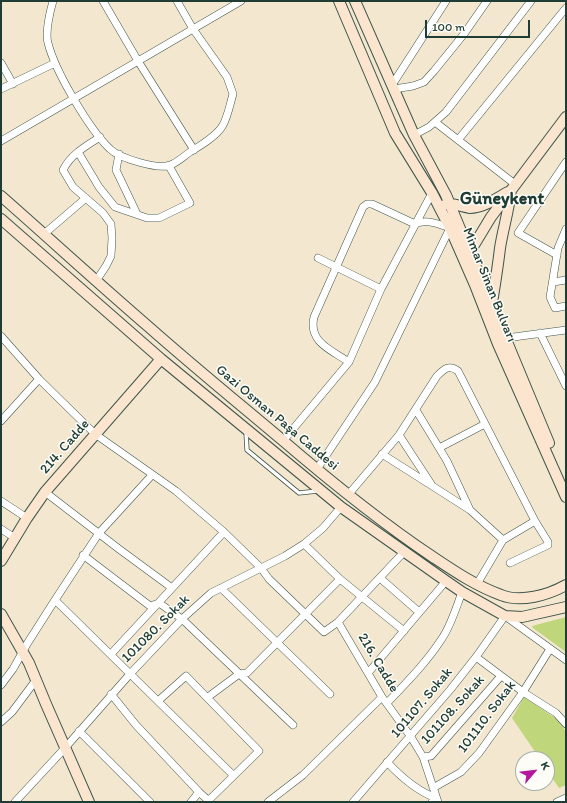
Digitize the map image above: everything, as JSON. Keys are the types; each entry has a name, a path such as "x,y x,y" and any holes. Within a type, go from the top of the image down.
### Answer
{"main road":[{"name":"Mimar Sinan Bulvarı","path":"339,1 395,133 432,194 450,228 475,285 498,344 566,497"},
{"name":"Mimar Sinan Bulvarı","path":"355,1 414,135 450,203 492,303 508,346 566,481"},
{"path":"464,262 491,217 566,116"},
{"path":"438,205 450,203 471,208 481,206 513,188"},
{"path":"492,303 499,265 500,247 513,188"},
{"name":"Gazi Osman Paşa Caddesi","path":"1,196 96,281 283,441 348,495 403,537 458,573 502,596 521,598 540,596 566,585"},
{"name":"Gazi Osman Paşa Caddesi","path":"1,219 161,359 321,491 341,507 462,592 505,616 522,617 566,607"},
{"name":"214. Cadde","path":"1,561 27,518 46,492 161,359"},
{"path":"1,614 23,651 89,802"}],"street":[{"path":"53,1 49,12 47,41 55,63 74,98 100,137 111,150 119,154 146,165 170,166 204,144 222,126 233,94 226,77 193,29 177,1"},
{"path":"104,1 138,61 194,150"},
{"path":"1,141 241,1"},
{"path":"393,87 446,1"},
{"path":"393,87 413,86 424,82 464,34 487,1"},
{"path":"414,135 429,127 446,112 531,1"},
{"path":"458,140 566,8"},
{"path":"1,63 12,84"},
{"path":"1,89 55,63"},
{"path":"435,122 513,188"},
{"path":"96,281 111,256 111,224 103,213 73,187 63,170 67,162 78,152 100,137"},
{"path":"78,152 99,187 115,206 147,218 159,218 190,203 170,166"},
{"path":"119,154 116,170 137,214"},
{"path":"557,255 518,234 566,162"},
{"path":"283,441 349,362 381,289 432,194"},
{"path":"44,234 86,198"},
{"path":"349,362 320,342 314,334 312,325 314,317 363,207 367,204 372,204 415,224 420,222 430,222 461,230"},
{"path":"317,469 375,382 450,228"},
{"path":"566,229 558,248 550,297 555,308 566,306"},
{"path":"318,258 381,289"},
{"path":"552,282 566,280"},
{"path":"506,338 566,330"},
{"path":"540,333 566,386"},
{"path":"1,336 39,379 95,434 176,491 224,532 261,568 269,579 324,632 338,622 404,552"},
{"path":"348,495 399,435 437,376 444,369 453,367 458,371 535,521 548,542 548,545 510,563"},
{"path":"1,421 39,379"},
{"path":"416,410 447,461 470,510"},
{"path":"439,448 485,424"},
{"path":"399,435 433,487"},
{"path":"382,454 470,510 503,540"},
{"path":"1,685 13,670 23,651 83,555 99,533 152,475"},
{"path":"46,492 172,588"},
{"path":"1,501 27,518"},
{"name":"101080. Sokak","path":"15,802 65,748 111,694 182,619 211,593 285,556 304,544 323,528 341,507"},
{"path":"477,584 503,540 535,521"},
{"path":"1,529 15,538"},
{"path":"111,654 224,532"},
{"path":"304,544 340,579 404,631"},
{"path":"83,555 150,606 159,603"},
{"path":"380,578 419,612"},
{"path":"208,697 238,674 247,673 340,579"},
{"path":"368,673 446,581"},
{"path":"221,588 330,694"},
{"path":"387,703 418,670 442,640 462,592"},
{"path":"55,600 233,775"},
{"path":"159,603 182,619 293,725"},
{"name":"Gazi Osman Paşa Caddesi","path":"505,616 566,660"},
{"name":"101107. Sokak","path":"353,802 387,762 411,737 476,657 505,616"},
{"name":"216. Cadde","path":"338,622 382,697 411,737 422,757 436,800"},
{"name":"101110. Sokak","path":"433,788 461,772 479,753 523,692 550,649"},
{"path":"476,657 523,692 556,714 566,724"},
{"path":"111,694 136,725 209,801 233,775 259,751 186,676 158,702"},
{"name":"101108. Sokak","path":"422,757 431,756 501,676"},
{"path":"1,722 12,712 36,680"},
{"path":"273,801 304,775 382,697"},
{"path":"79,731 150,802"},
{"path":"387,762 401,776 425,794 436,800"},
{"path":"191,802 199,792"},
{"path":"557,802 566,798"}],"lane":[{"path":"246,429 247,450 299,493 321,491"}],"green space":[{"path":"566,617 566,652 532,626"},
{"path":"524,697 561,722 566,733 566,785 559,788 555,782 555,751 535,751 512,718"}],"district":[{"name":"Güneykent","path":"502,199"}]}
